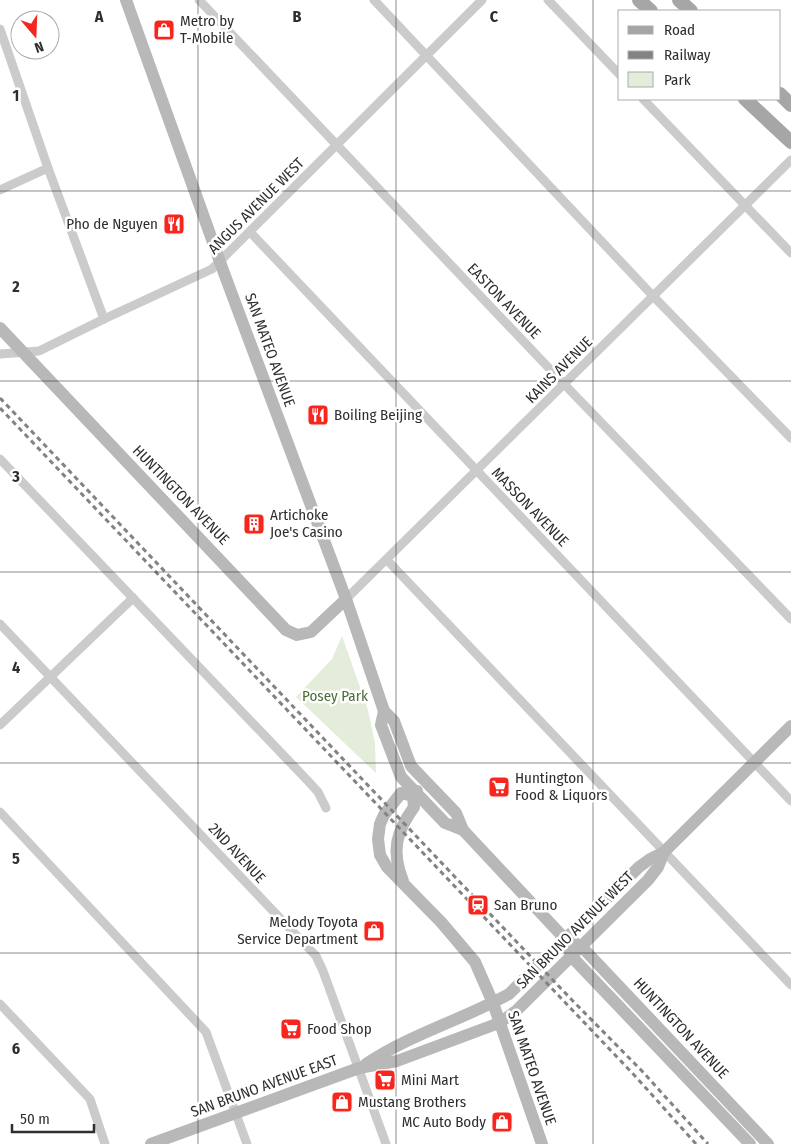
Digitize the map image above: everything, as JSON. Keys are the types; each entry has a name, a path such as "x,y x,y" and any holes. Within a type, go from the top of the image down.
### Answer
{"main road":[{"path":"639,0 650,10"},
{"path":"679,0 690,10"},
{"path":"781,95 791,105"},
{"path":"746,100 791,142"}],"street":[{"name":"SAN MATEO AVENUE","path":"126,0 220,261 346,599 384,710 394,721 411,766 426,782 412,791 401,793 384,815 379,830 378,847 383,861 472,957 493,1003 542,1144"},
{"name":"EASTON AVENUE","path":"199,0 336,146 791,619"},
{"path":"374,0 653,296 791,438"},
{"name":"ANGUS AVENUE WEST","path":"0,354 39,351 104,318 212,269 482,0"},
{"path":"548,0 618,73"},
{"path":"0,29 48,168 104,318"},
{"path":"644,100 791,253"},
{"name":"KAINS AVENUE","path":"346,599 791,160"},
{"path":"0,190 48,168"},
{"name":"MASSON AVENUE","path":"250,232 791,801"},
{"name":"HUNTINGTON AVENUE","path":"0,328 286,630 298,635 311,632 346,599"},
{"path":"0,459 308,780 318,792 326,808"},
{"path":"387,560 791,985"},
{"path":"0,725 133,598"},
{"name":"2ND AVENUE","path":"0,624 316,956 386,1144"},
{"name":"SAN MATEO AVENUE","path":"384,710 380,725 397,771 412,791 414,807 403,824 397,843 399,871 404,883"},
{"name":"SAN BRUNO AVENUE WEST","path":"493,1003 509,994 639,867 664,852 791,726"},
{"name":"HUNTINGTON AVENUE","path":"426,782 456,813 463,830 566,940 571,956 750,1144"},
{"name":"HUNTINGTON AVENUE","path":"412,791 445,823 463,830"},
{"path":"0,812 206,1032 247,1144"},
{"name":"SAN BRUNO AVENUE WEST","path":"499,1023 516,1012 648,880 658,867 664,852"},
{"name":"HUNTINGTON AVENUE","path":"566,940 582,946 768,1144"},
{"name":"SAN BRUNO AVENUE EAST","path":"359,1068 417,1035 493,1003"},
{"path":"0,1004 90,1099 106,1144"},
{"name":"SAN BRUNO AVENUE EAST","path":"151,1144 359,1068 396,1061 499,1023"}],"green space":[{"name":"Posey Park","path":"342,636 368,710 375,743 376,773 296,697 332,659"}],"railway":[{"path":"0,398 570,998 642,1071 708,1144"},
{"path":"0,408 636,1077 696,1144"}],"place":[{"name":"Metro by T-Mobile","path":"164,30"},
{"name":"Pho de Nguyen","path":"174,224"},
{"name":"Boiling Beijing","path":"318,415"},
{"name":"Artichoke Joe's Casino","path":"254,524"},
{"name":"Huntington Food & Liquors","path":"499,787"},
{"name":"San Bruno","path":"478,905"},
{"name":"Melody Toyota Service Department","path":"374,931"},
{"name":"Food Shop","path":"291,1029"},
{"name":"Mini Mart","path":"385,1080"},
{"name":"Mustang Brothers","path":"342,1102"},
{"name":"MC Auto Body","path":"502,1122"}]}
